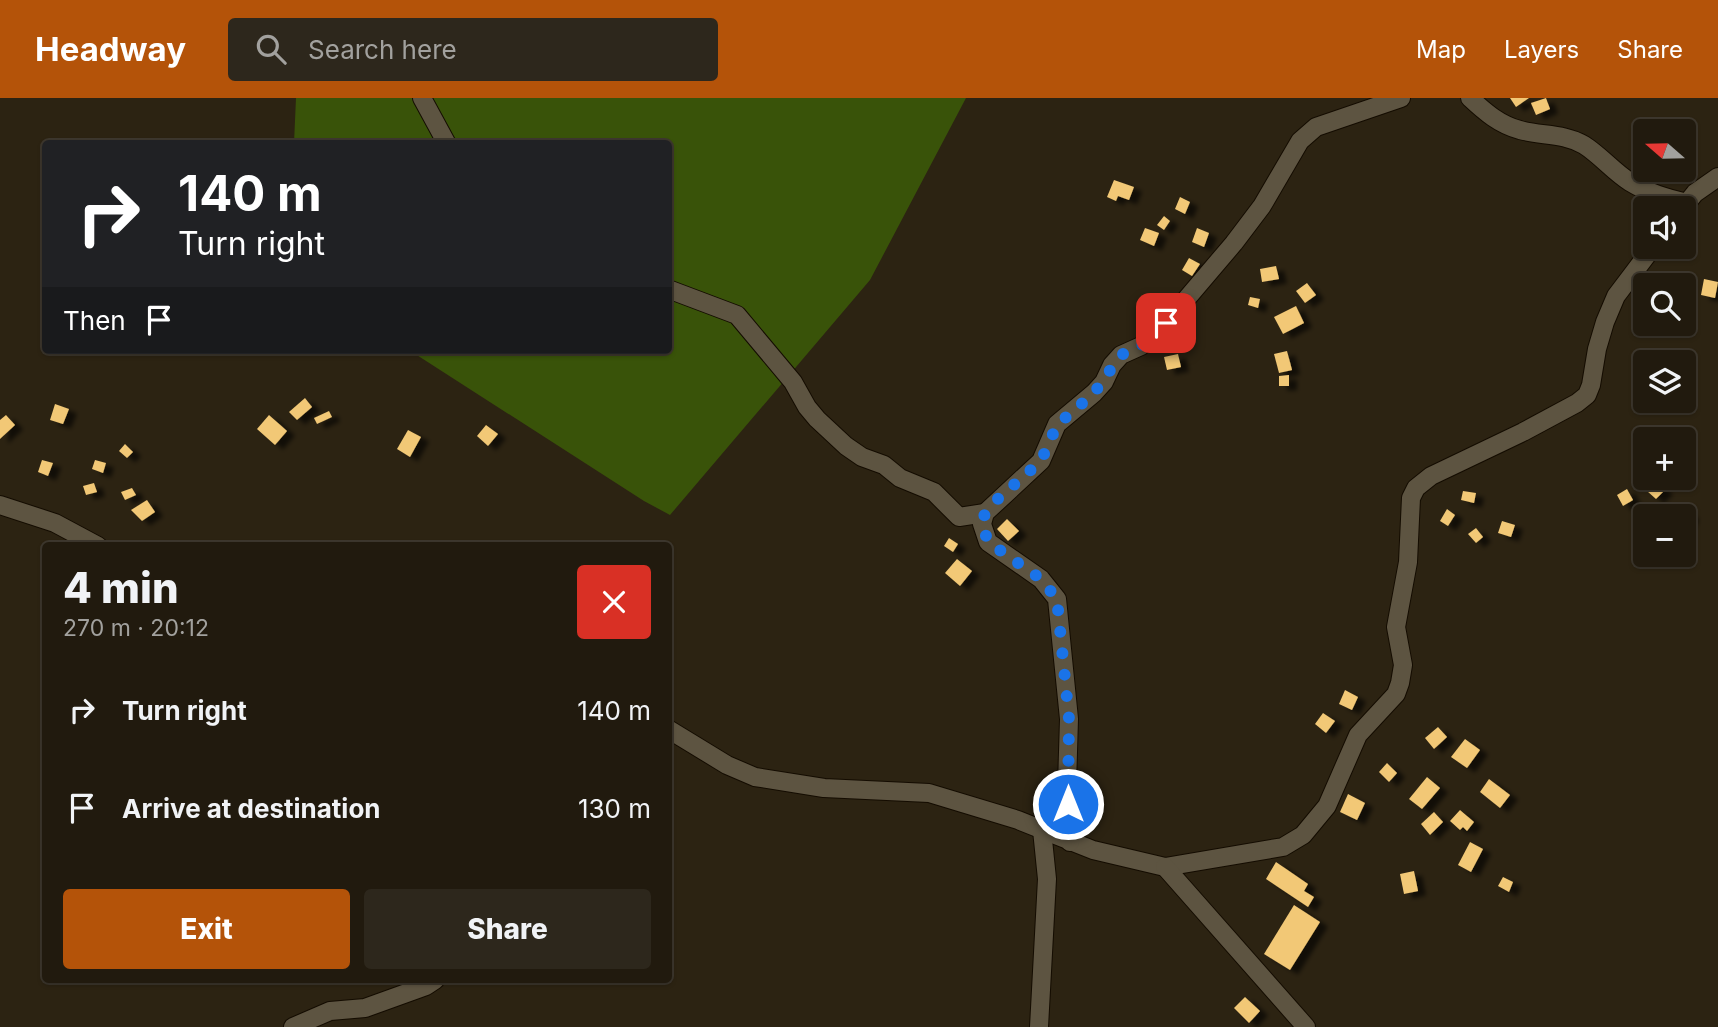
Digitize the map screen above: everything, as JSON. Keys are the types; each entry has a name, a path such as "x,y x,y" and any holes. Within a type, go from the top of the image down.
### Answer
{"street":[{"path":"422,98 445,140"},
{"path":"956,515 965,517 985,513 1041,461 1057,425 1094,393 1121,355 1141,346 1159,330 1234,243 1262,206 1300,141 1316,127 1401,98"},
{"path":"1470,98 1504,124 1521,130 1571,139 1585,145 1631,183 1658,196"},
{"path":"1693,196 1718,177"},
{"path":"672,731 727,765 755,777 824,788 929,793 972,805 1093,850 1165,867 1283,847 1303,835 1327,806 1358,735 1396,694 1403,665 1396,627 1408,562 1411,498 1416,488 1431,476 1523,432 1587,395 1597,349 1616,296 1644,259"},
{"path":"672,291 737,315 793,383 807,407 846,446 862,457 884,465 900,478 940,496 963,527 1041,579 1057,599 1069,719 1070,842"},
{"path":"0,505 55,523 91,542"},
{"path":"985,513 982,524 988,542"},
{"path":"1040,1027 1047,879 1042,830"},
{"path":"1165,867 1306,1027"},
{"path":"293,1027 330,1011 365,1008 430,983"}],"green space":[{"path":"296,98 966,98 870,280 670,515 415,354 672,354 672,140 294,140"}],"building":[{"path":"1510,98 1529,98 1516,107"},
{"path":"1546,98 1550,109 1536,115 1531,103"},
{"path":"1114,180 1134,187 1129,200 1118,196 1116,201 1107,197"},
{"path":"1180,197 1190,202 1185,214 1175,209"},
{"path":"1164,216 1170,221 1164,230 1157,225"},
{"path":"1145,228 1159,233 1154,246 1140,240"},
{"path":"1197,228 1209,233 1204,247 1192,242"},
{"path":"1189,258 1200,264 1192,276 1182,270"},
{"path":"1276,266 1279,279 1262,282 1260,269"},
{"path":"1704,279 1718,282 1715,298 1701,295"},
{"path":"1307,283 1316,295 1305,303 1296,291"},
{"path":"1250,297 1260,299 1258,308 1248,305"},
{"path":"1151,301 1159,314 1151,319 1143,307"},
{"path":"1296,306 1304,323 1283,334 1274,317"},
{"path":"1287,351 1292,370 1279,373 1274,354"},
{"path":"1178,354 1181,367 1167,370 1164,357"},
{"path":"1289,375 1289,386 1279,386 1279,376"},
{"path":"305,398 312,407 297,420 289,412"},
{"path":"55,404 69,409 63,424 50,420"},
{"path":"329,411 332,417 317,424 314,418"},
{"path":"6,415 15,425 0,439 0,420"},
{"path":"269,415 287,431 275,445 257,429"},
{"path":"486,425 498,434 488,446 477,436"},
{"path":"408,430 421,437 410,457 397,449"},
{"path":"125,444 133,452 127,458 119,451"},
{"path":"42,460 53,463 48,476 38,472"},
{"path":"95,460 106,463 103,473 92,469"},
{"path":"94,483 97,492 86,495 83,486"},
{"path":"132,488 136,495 125,500 121,492"},
{"path":"1627,489 1633,500 1623,506 1617,495"},
{"path":"1648,490 1665,490 1656,499"},
{"path":"1463,491 1476,493 1474,503 1461,500"},
{"path":"147,500 155,512 142,521 131,510"},
{"path":"1447,509 1455,515 1448,526 1440,521"},
{"path":"1007,519 1019,531 1008,541 997,529"},
{"path":"1502,521 1515,525 1511,537 1498,533"},
{"path":"1476,528 1483,537 1476,543 1468,534"},
{"path":"949,538 958,544 953,552 944,546"},
{"path":"957,559 972,571 960,586 945,573"},
{"path":"1345,690 1358,697 1352,710 1339,704"},
{"path":"1323,713 1335,721 1326,733 1315,724"},
{"path":"1438,727 1447,737 1434,749 1425,738"},
{"path":"1465,739 1480,750 1467,768 1451,757"},
{"path":"1387,763 1397,773 1389,782 1379,772"},
{"path":"1427,777 1440,788 1422,809 1409,799"},
{"path":"1489,779 1510,795 1500,808 1480,792"},
{"path":"1348,794 1365,803 1357,820 1340,812"},
{"path":"1460,810 1474,822 1467,831 1463,827 1460,830 1450,821"},
{"path":"1434,812 1443,822 1430,835 1421,824"},
{"path":"1470,842 1483,849 1471,872 1458,865"},
{"path":"1276,862 1308,884 1304,891 1314,897 1308,907 1266,879"},
{"path":"1414,871 1418,891 1404,894 1400,874"},
{"path":"1503,877 1513,882 1509,892 1498,886"},
{"path":"1294,905 1320,922 1290,970 1264,954"},
{"path":"1245,997 1260,1011 1249,1023 1234,1008"}],"route":[{"path":"1068,804 1069,719 1057,599 1041,579 988,542 982,524 991,505 1041,461 1057,425 1094,393 1121,355 1141,346 1166,323"}]}
